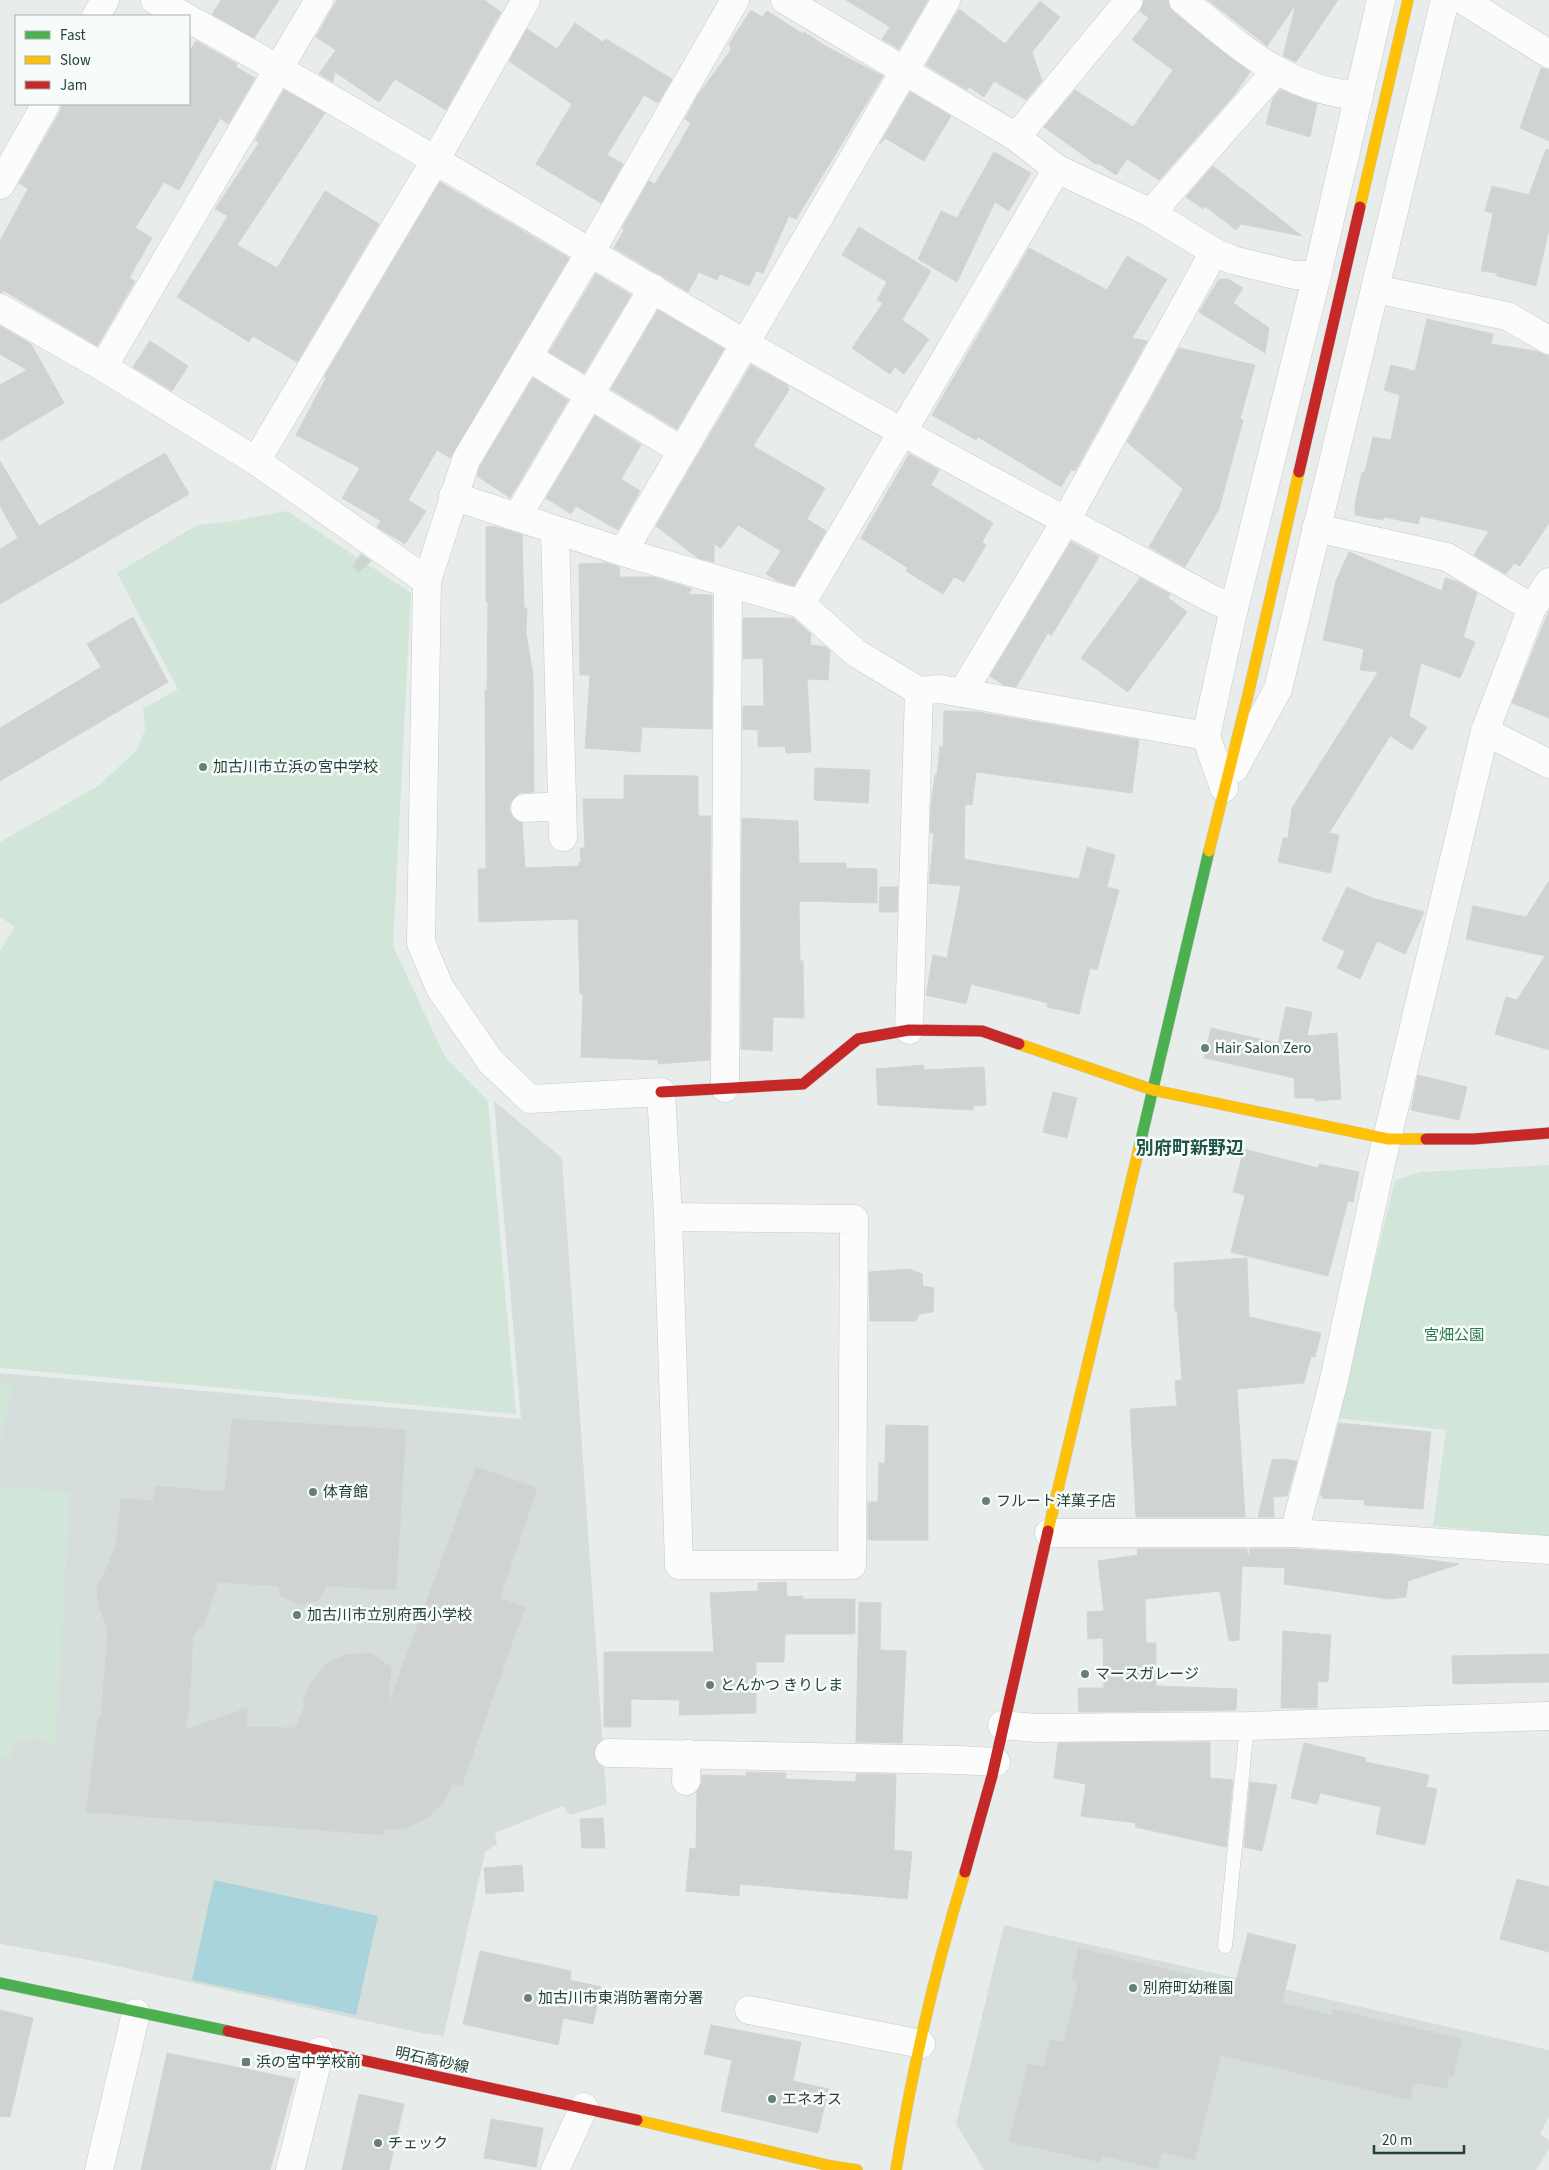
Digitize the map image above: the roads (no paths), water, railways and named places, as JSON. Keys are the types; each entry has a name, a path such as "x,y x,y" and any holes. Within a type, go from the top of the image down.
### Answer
{"street":[{"path":"97,15 105,0"},
{"path":"155,0 182,15"},
{"path":"103,367 319,0"},
{"path":"256,461 436,159 526,0"},
{"path":"735,0 591,251 466,460 427,580 421,943 440,988 491,1062 530,1099 803,1084 858,1039 909,1030 982,1030 1154,1090 1388,1139 1474,1139 1549,1133"},
{"path":"785,0 1016,138 1058,169 1152,213 1214,252 1233,260 1294,275 1317,275"},
{"path":"623,552 946,0"},
{"path":"1016,138 1129,0"},
{"path":"1183,0 1251,56 1276,71 1299,83 1339,95 1359,96"},
{"path":"1224,788 1206,736 1234,608 1317,275 1381,0"},
{"path":"896,2170 904,2112 950,1927 996,1762 1002,1725 1154,1090 1224,788 1248,695 1408,0"},
{"path":"1224,788 1278,689 1445,0"},
{"path":"1462,0 1549,54"},
{"path":"190,20 436,159 746,343 903,433 1065,522 1234,608"},
{"path":"1152,213 1276,71"},
{"path":"0,184 45,105"},
{"path":"801,604 1058,169"},
{"path":"962,693 1065,522 1214,252"},
{"path":"517,517 653,288"},
{"path":"1375,289 1507,316 1549,340"},
{"path":"0,308 103,367 256,461 427,580"},
{"path":"528,357 682,451"},
{"path":"453,496 623,552 801,604 856,652 919,691 940,689 1206,736"},
{"path":"1316,528 1448,557 1532,608"},
{"path":"555,530 563,837"},
{"path":"1294,1532 1333,1384 1388,1139 1485,731 1532,608 1549,582"},
{"path":"725,1088 728,583"},
{"path":"909,1030 919,691"},
{"path":"1485,731 1549,764"},
{"path":"525,808 562,806"},
{"path":"661,1092 668,1216 679,1565 852,1565 854,1219 668,1216"},
{"path":"1049,1532 1294,1532 1549,1550"},
{"path":"1002,1725 1037,1728 1247,1726 1549,1716"},
{"path":"609,1753 996,1762"},
{"path":"686,1781 687,1754"},
{"name":"明石高砂線","path":"0,1983 584,2107 831,2166 857,2170"},
{"path":"749,2010 921,2044"},
{"path":"99,2170 136,2013"},
{"path":"290,2170 320,2051"},
{"path":"555,2170 584,2107"}],"lane":[{"path":"1225,1946 1247,1726"}],"water":[{"path":"214,1880 378,1916 356,2015 192,1980"}],"place":[{"name":"加古川市立浜の宮中学校","path":"203,767"},
{"name":"Hair Salon Zero","path":"1205,1048"},
{"name":"体育館","path":"313,1492"},
{"name":"フルート洋菓子店","path":"986,1501"},
{"name":"加古川市立別府西小学校","path":"297,1615"},
{"name":"マースガレージ","path":"1085,1674"},
{"name":"とんかつ きりしま","path":"710,1685"},
{"name":"別府町幼稚園","path":"1133,1988"},
{"name":"加古川市東消防署南分署","path":"528,1998"},
{"name":"浜の宮中学校前","path":"246,2062"},
{"name":"エネオス","path":"772,2099"},
{"name":"チェック","path":"378,2143"}],"district":[{"name":"別府町新野辺","path":"1190,1148"}],"park label":[{"name":"宮畑公園","path":"1454,1335"}]}
